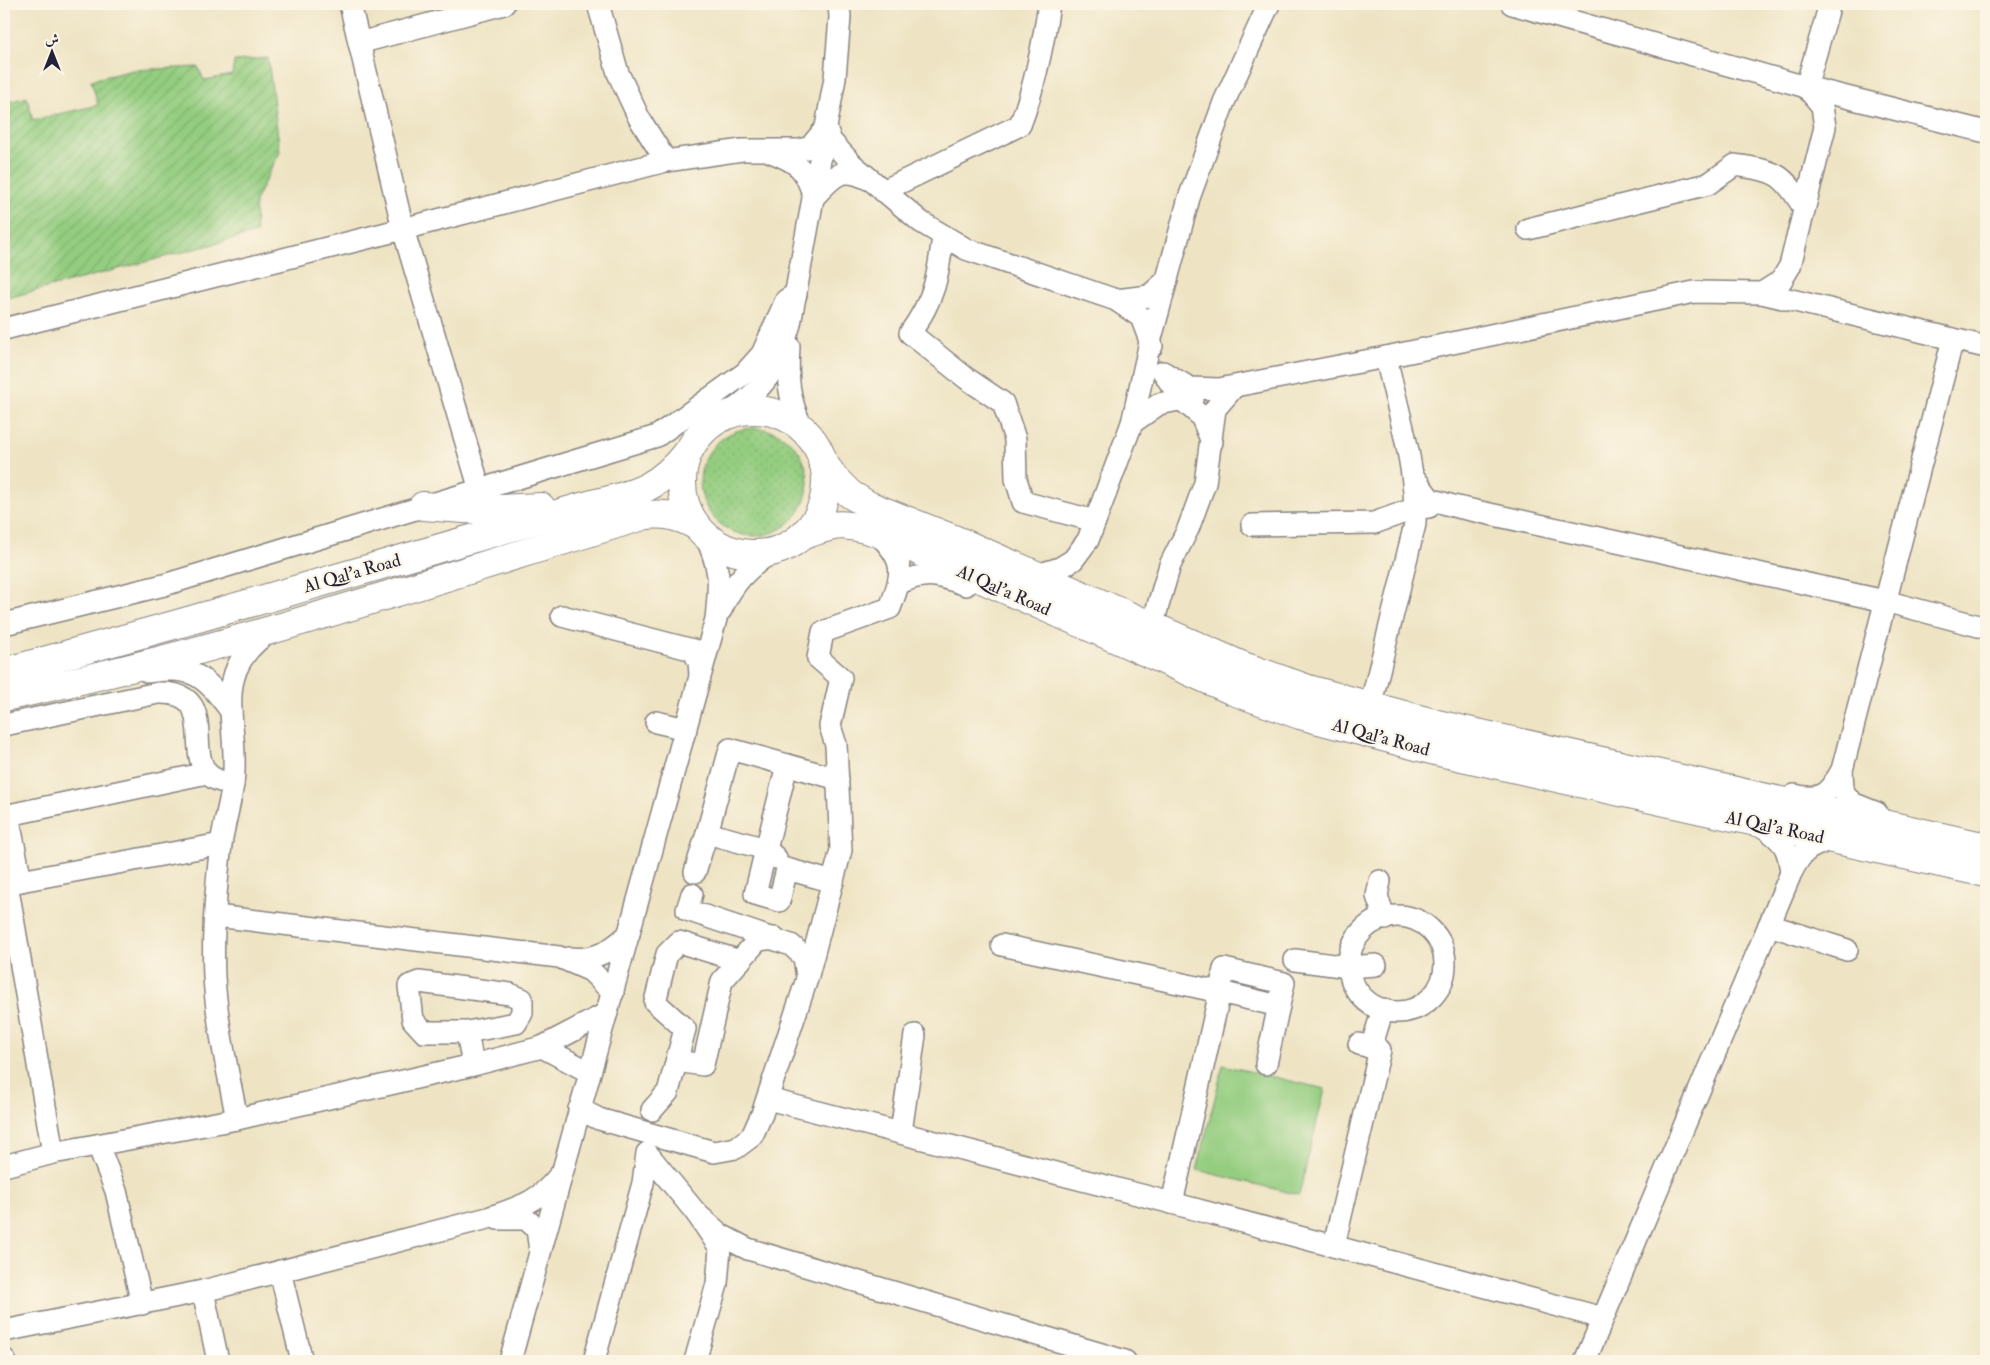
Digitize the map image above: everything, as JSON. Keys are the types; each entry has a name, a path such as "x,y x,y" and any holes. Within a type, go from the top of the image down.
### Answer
{"main road":[{"path":"748,410 777,413 802,428 820,450 827,478 823,503 813,524 804,535 786,547 764,554 736,552 715,543 700,529 684,504 681,480 687,452 703,429 728,414 748,410"},
{"name":"Al Qal'a Road","path":"4,672 182,623 585,506 635,494 658,483 673,471 687,452"},
{"name":"Al Qal'a Road","path":"822,461 835,480 868,505 1037,575 1243,666 1308,689 1370,706 1647,771 1986,847"},
{"path":"424,506 478,510 585,506"},
{"name":"Al Qal'a Road","path":"4,696 82,681 184,654 646,515 671,514 700,529"},
{"name":"Al Qal'a Road","path":"804,535 832,524 851,524 876,532 1233,691 1300,715 1371,735 1760,824 1986,873"}],"street":[{"path":"350,4 403,229 480,490"},
{"path":"359,43 504,4"},
{"path":"598,4 618,73 639,118 666,161"},
{"path":"728,414 765,384 780,360 790,324 835,78 840,17 839,4"},
{"path":"877,186 1020,126 1032,93 1044,42 1049,4"},
{"path":"1037,575 1060,568 1073,560 1088,540 1096,521 1132,422 1150,342 1190,198 1224,102 1269,4"},
{"path":"1512,4 1806,87 1986,132"},
{"path":"1806,87 1830,4"},
{"path":"1762,293 1781,281 1790,266 1825,127 1822,106 1806,87"},
{"path":"1825,127 1839,112 1864,102"},
{"path":"4,329 666,161 705,154 794,151 810,147 826,128"},
{"path":"826,128 840,152 877,186 921,222 966,250 1116,300 1141,317 1163,372 1182,400 1201,416 1212,442"},
{"path":"766,151 780,156 800,168 807,175 814,197"},
{"path":"1528,229 1708,184 1735,165 1772,171 1790,186 1804,208"},
{"path":"814,197 836,176 843,172 856,173 877,186"},
{"path":"944,236 937,282 926,310 910,333 966,378 1003,403 1014,439 1016,479 1022,502 1096,521"},
{"path":"1790,266 1796,288 1816,306"},
{"path":"1116,300 1149,296 1167,280"},
{"path":"1132,422 1159,404 1226,388 1386,358 1694,292 1762,293 1986,347"},
{"path":"4,624 164,585 657,436 745,373 762,354 786,300 796,294"},
{"path":"790,324 788,383 791,403 802,428"},
{"path":"1647,771 1696,771 1807,798 1822,796 1832,787 1842,770 1953,339"},
{"path":"1370,706 1415,524 1416,508 1413,476 1386,358"},
{"path":"1163,372 1190,388 1226,388"},
{"path":"1152,626 1170,565 1188,528 1205,483 1215,409 1226,388"},
{"path":"1413,476 1430,499 1453,506 1885,601 1986,628"},
{"path":"1374,523 1416,508 1453,506"},
{"path":"1252,525 1374,523 1400,530 1409,548"},
{"path":"510,1361 716,619 720,585 716,558 700,529"},
{"path":"651,1144 714,1152 736,1148 752,1136 768,1098 807,980 841,850 836,745 830,726 841,678 818,658 823,632 890,608 900,583 900,560 891,547 876,532"},
{"path":"677,644 700,634 716,619 730,590 749,568 773,551"},
{"path":"900,583 918,575 940,575 1152,655"},
{"path":"562,616 677,644 693,650 699,662 700,677"},
{"path":"237,1120 219,1021 214,977 221,844 233,784 235,747 231,711 231,684 236,667 245,652 276,627"},
{"path":"82,681 159,670 184,670 207,681 231,711"},
{"path":"4,725 158,694 172,693 185,699 194,709 201,755 206,773 216,780 233,784"},
{"path":"656,722 686,730"},
{"path":"695,872 730,749 838,778"},
{"path":"788,765 756,894 779,900 788,869"},
{"path":"1842,770 1843,791 1852,803 1868,811 1971,832 1986,840"},
{"path":"53,1153 11,883 6,816 206,773"},
{"path":"1760,824 1779,839 1789,853 1791,873"},
{"path":"707,833 766,849 788,869 833,882"},
{"path":"1585,1361 1791,873 1800,855 1813,845 1832,839"},
{"path":"11,883 221,844"},
{"path":"1380,881 1378,896 1385,919"},
{"path":"692,894 687,910 775,938 791,945 804,956 807,980"},
{"path":"216,916 559,957 595,958 606,953 629,934"},
{"path":"1392,916 1415,920 1431,930 1441,945 1445,966 1442,981 1435,994 1425,1003 1411,1010 1393,1012 1375,1007 1363,998 1353,984 1349,967 1351,949 1359,934 1372,923 1385,919 1392,916"},
{"path":"1769,925 1847,950"},
{"path":"678,1061 703,1066 722,981 758,940 775,938"},
{"path":"652,1110 668,1092 678,1061 685,1029 655,1002 667,954 679,942 740,961"},
{"path":"1002,945 1220,992"},
{"path":"559,957 591,971 610,1003"},
{"path":"1296,960 1349,967 1376,965"},
{"path":"1172,1202 1224,969 1284,983 1266,1064"},
{"path":"419,982 510,994 522,999 522,1013 516,1023 467,1032 424,1032 413,1020 409,986 419,982"},
{"path":"4,1166 53,1153 237,1120 542,1047 610,1003"},
{"path":"1334,1246 1380,1050 1365,1046 1383,1009"},
{"path":"467,1032 473,1065"},
{"path":"901,1132 915,1035"},
{"path":"542,1047 589,1072"},
{"path":"768,1098 1172,1202 1603,1318"},
{"path":"579,1109 599,1119 627,1127 651,1144 674,1185 698,1214 720,1248 717,1284 695,1361"},
{"path":"594,1361 643,1183 651,1144"},
{"path":"98,1145 116,1191 142,1304"},
{"path":"4,1331 203,1291 488,1218 522,1206 545,1193 563,1171"},
{"path":"636,1207 652,1187 674,1185"},
{"path":"698,1214 721,1235 748,1249 1124,1361"},
{"path":"488,1218 526,1219 538,1229 540,1251"},
{"path":"280,1271 302,1361"},
{"path":"203,1291 218,1361"}],"green space":[{"path":"268,58 280,152 255,201 256,233 4,299 4,103 27,97 33,120 98,105 91,80 133,70 198,67 204,80 232,75 234,61"},
{"path":"754,428 775,432 792,444 804,461 808,482 804,503 792,520 775,532 754,536 733,532 716,520 704,503 700,482 704,461 716,444 733,432"},
{"path":"1223,1065 1325,1089 1299,1195 1197,1170"}]}
